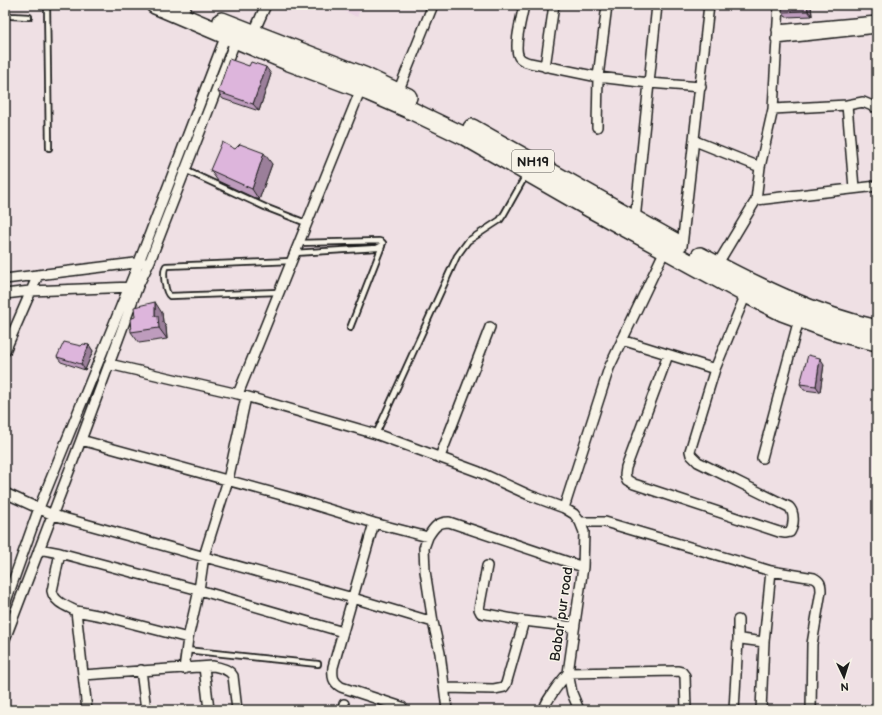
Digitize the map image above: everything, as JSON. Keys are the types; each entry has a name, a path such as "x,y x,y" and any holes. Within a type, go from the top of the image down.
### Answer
{"highway":[{"name":"NH19","path":"155,5 288,62 361,89 408,109 464,136 591,210 782,312 839,333 877,342"},
{"name":"NH19","path":"185,6 364,76 485,134 717,265 790,301 850,323 877,329"}],"street":[{"path":"254,34 266,5"},
{"path":"398,92 433,5"},
{"path":"524,5 516,49 519,56 530,64 598,77 700,87"},
{"path":"545,66 554,5"},
{"path":"597,127 598,77 607,5"},
{"path":"636,220 657,5"},
{"path":"682,246 695,141 709,5"},
{"path":"717,265 756,200 760,166 773,109 776,34 779,5"},
{"path":"776,34 877,21"},
{"path":"776,34 877,28"},
{"path":"5,639 138,286 150,261 185,170 231,37"},
{"path":"5,604 39,508 231,37"},
{"path":"184,669 188,638 199,590 204,556 228,480 242,395 298,243 361,89"},
{"path":"773,109 847,105 863,102 877,108"},
{"path":"847,105 854,188"},
{"path":"695,141 760,166"},
{"path":"756,200 877,186"},
{"path":"564,508 609,368 665,250"},
{"path":"5,279 150,261"},
{"path":"5,351 38,275"},
{"path":"5,294 138,286"},
{"path":"668,355 626,468 625,474 627,480 634,484 779,532 790,532 793,528 793,514 789,507 698,462 691,455 690,451 715,369 746,294"},
{"path":"762,458 800,319"},
{"path":"440,457 490,327"},
{"path":"622,340 715,369"},
{"path":"109,364 242,395 376,434 479,472 529,495 564,508 574,514 580,522 606,522 771,571 814,578 821,584 821,591 812,644 811,710"},
{"path":"81,440 428,537"},
{"path":"5,493 53,515 204,556 433,622"},
{"path":"447,710 440,653 433,622 424,552 428,537 434,528 443,522 449,522 583,567"},
{"name":"Babar pur road","path":"579,710 572,693 568,673 583,567 584,532 580,522"},
{"path":"374,523 333,667 332,676 335,683 341,687 402,707"},
{"path":"39,549 60,553 199,590 343,632"},
{"path":"60,553 52,591 58,602 76,611 107,617 188,638"},
{"path":"487,566 479,609 484,614 524,621 574,627"},
{"path":"762,710 764,642 771,571"},
{"path":"76,611 87,710"},
{"path":"734,710 738,620"},
{"path":"445,688 494,689 504,687 524,621"},
{"path":"738,640 742,639 764,642"},
{"path":"83,675 214,666 224,668 231,672 233,676 237,710"},
{"path":"204,667 209,710"},
{"path":"141,670 146,710"},
{"path":"543,710 547,700 557,685 568,673 678,671 682,672 685,676 686,710"}],"lane":[{"path":"5,5 7,14 11,16 29,16"},
{"path":"47,5 49,148"},
{"path":"185,170 265,207 306,223"},
{"path":"376,434 457,256 468,241 500,220 527,172"},
{"path":"298,243 381,241 382,245"},
{"path":"280,292 170,296 167,293 164,269 166,266 293,257 377,248 382,245"},
{"path":"350,328 382,245"},
{"path":"186,650 318,664"}],"shaded area":[{"path":"341,5 362,5 357,17 340,9"}],"building":[{"path":"783,5 807,5 808,11 782,12"},
{"path":"229,59 249,66 251,62 266,67 253,104 218,92"},
{"path":"222,142 235,149 240,144 264,153 252,189 210,170"},
{"path":"155,302 155,316 158,316 159,328 131,332 130,319 135,317 134,307"},
{"path":"64,342 81,346 83,344 89,345 81,364 57,357"},
{"path":"808,355 820,358 816,386 800,384"}]}
